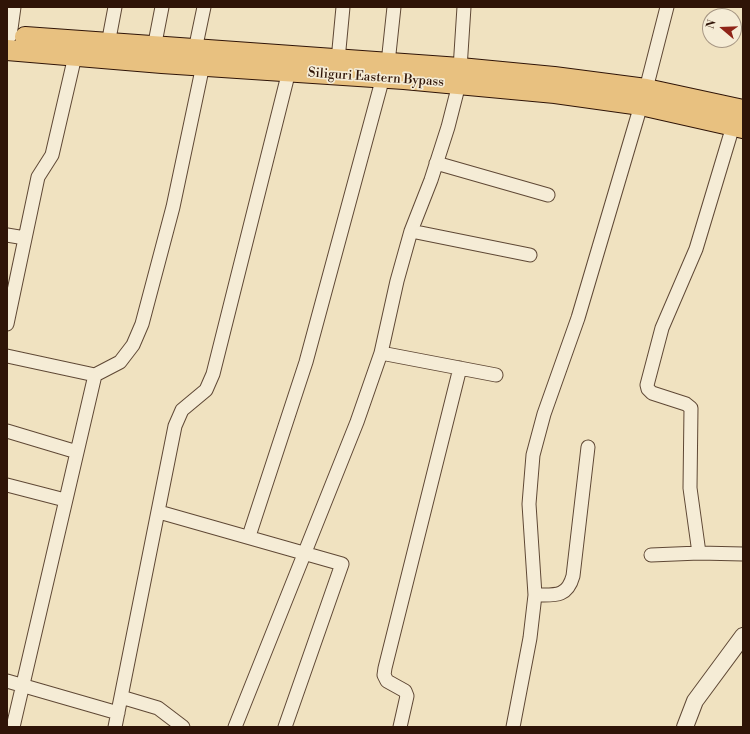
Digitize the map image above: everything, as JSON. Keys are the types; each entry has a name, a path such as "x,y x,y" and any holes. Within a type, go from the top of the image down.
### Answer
{"main road":[{"name":"Siliguri Eastern Bypass","path":"8,41 108,44 154,48 199,57 289,71 385,70 459,76 555,93 644,97 740,121"},
{"name":"Siliguri Eastern Bypass","path":"8,41 75,56 162,63 199,57 338,60 385,70"}],"street":[{"path":"8,41 14,7"},
{"path":"108,44 115,7"},
{"path":"154,48 162,7"},
{"path":"7,356 95,375 120,362 133,345 142,324 173,207 199,57 204,7"},
{"path":"338,60 343,7"},
{"path":"249,536 306,362 385,70 394,7"},
{"path":"235,727 358,422 381,353 396,281 411,231 448,127 459,76 464,7"},
{"path":"513,727 530,638 535,595 530,504 532,455 544,414 578,318 644,97 667,7"},
{"path":"7,324 38,177 52,155 75,56"},
{"path":"115,727 175,426 182,410 206,390 213,374 289,71"},
{"path":"699,553 690,488 692,408 686,404 652,393 647,386 662,328 696,249 740,121"},
{"path":"436,163 548,195"},
{"path":"411,231 530,255"},
{"path":"7,235 25,238"},
{"path":"381,353 496,375"},
{"path":"400,727 407,696 405,691 387,681 385,668 460,368"},
{"path":"13,727 95,375"},
{"path":"7,431 77,452"},
{"path":"535,595 552,595 563,593 570,586 573,576 588,447"},
{"path":"7,485 65,500"},
{"path":"159,512 249,536 342,564 286,727"},
{"path":"651,555 699,553 743,554"},
{"path":"685,727 695,701 741,641"},
{"path":"7,682 118,713"},
{"path":"121,697 158,708 183,727"}]}
